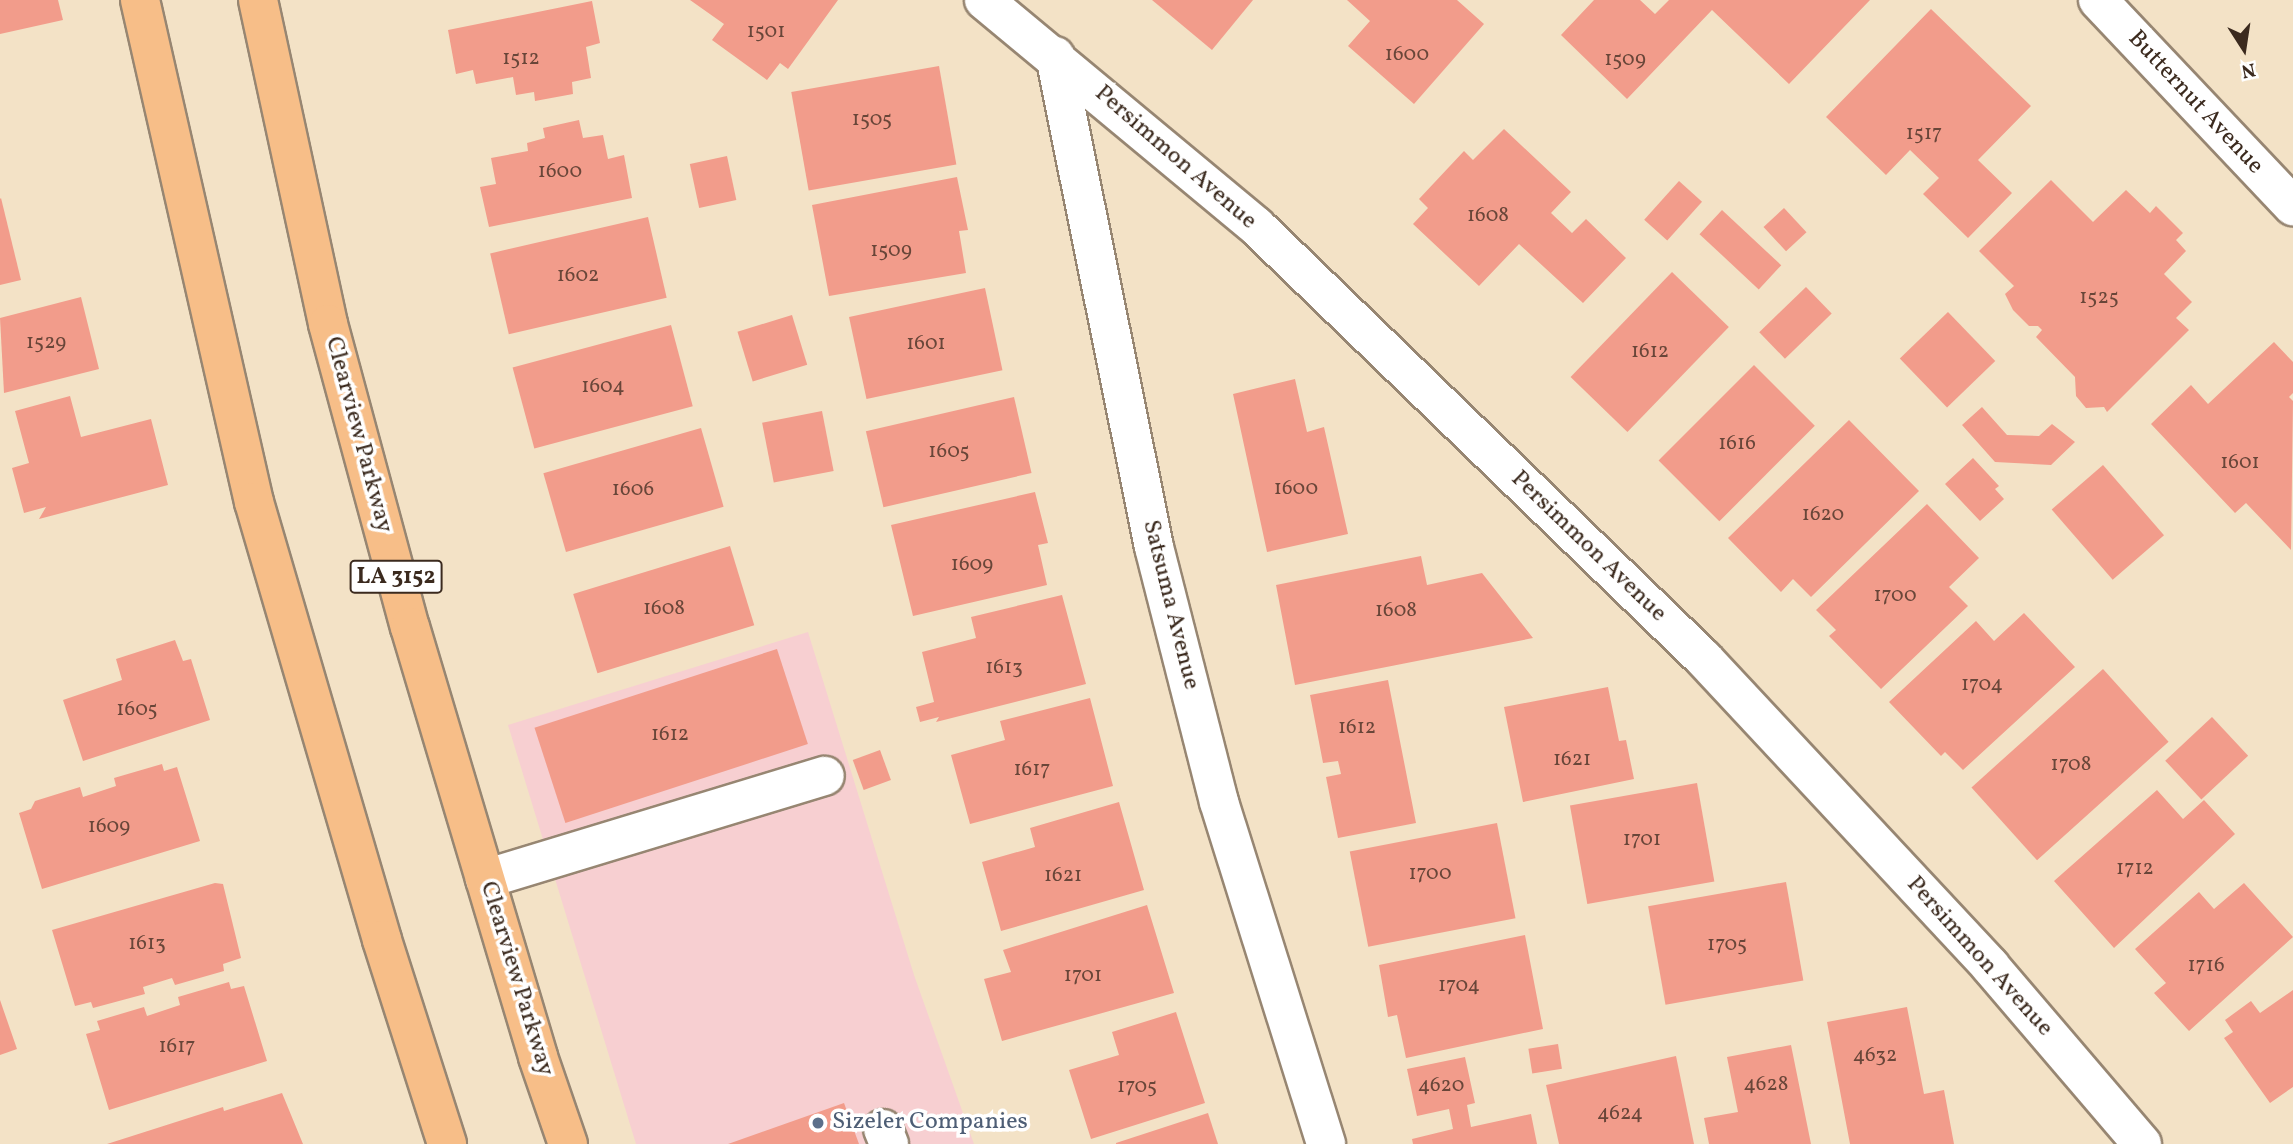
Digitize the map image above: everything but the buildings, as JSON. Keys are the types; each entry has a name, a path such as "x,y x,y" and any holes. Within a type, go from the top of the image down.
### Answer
{"highway":[{"path":"140,0 254,502 382,940 447,1144"},
{"name":"Clearview Parkway","path":"258,0 328,324 410,627 568,1144"}],"street":[{"name":"Persimmon Avenue","path":"984,0 1055,56 1256,226 1704,659 1990,966 2143,1144"},
{"name":"Butternut Avenue","path":"2098,0 2293,206"},
{"name":"Satsuma Avenue","path":"1055,56 1154,547 1219,802 1326,1144"},
{"path":"485,879 825,776"}],"shaded area":[{"path":"808,632 914,975 974,1144 636,1144 508,725"}],"place":[{"name":"Sizeler Companies","path":"818,1123"}]}
